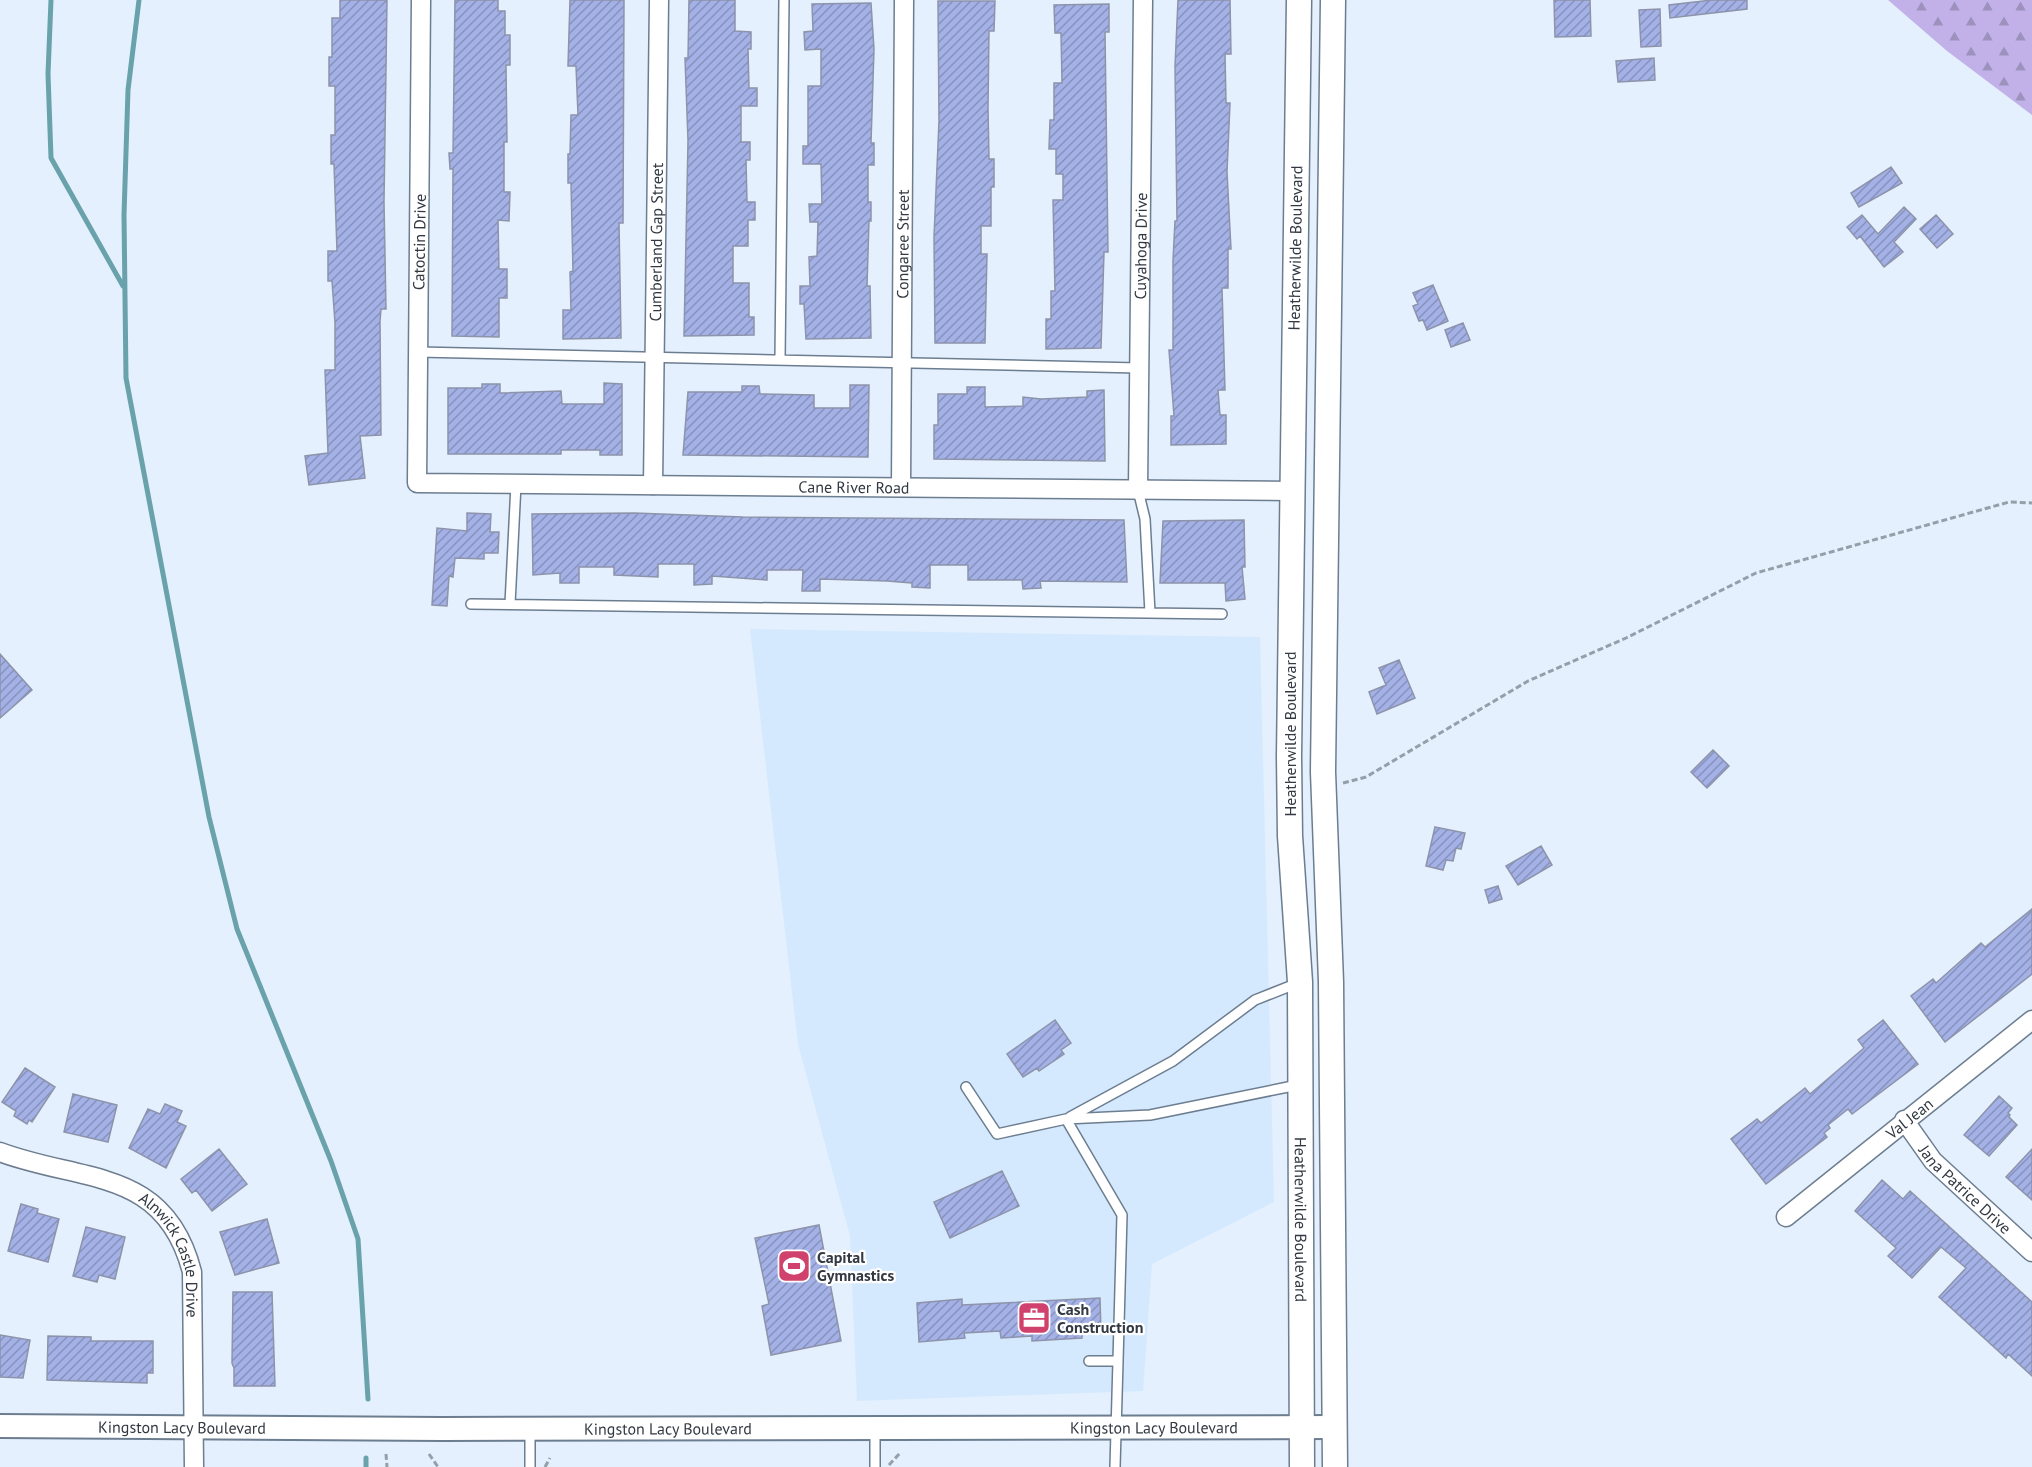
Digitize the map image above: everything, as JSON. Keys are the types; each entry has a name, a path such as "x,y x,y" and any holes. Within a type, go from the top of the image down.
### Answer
{"main road":[{"name":"Heatherwilde Boulevard","path":"1299,0 1288,757 1300,982 1302,1467"},
{"name":"Heatherwilde Boulevard","path":"1333,0 1323,788 1331,982 1335,1467"},
{"path":"1300,982 1331,982"}],"street":[{"name":"Catoctin Drive","path":"417,483 421,0"},
{"name":"Cumberland Gap Street","path":"653,485 659,0"},
{"name":"Congaree Street","path":"901,488 904,0"},
{"name":"Cuyahoga Drive","path":"1138,490 1143,0"},
{"name":"Cane River Road","path":"417,483 1291,491"},
{"name":"Val Jean","path":"1786,1217 1904,1120 2032,1020"},
{"name":"Jana Patrice Drive","path":"1904,1120 1933,1161 2032,1252"},
{"name":"Alnwick Castle Drive","path":"0,1152 127,1188 157,1207 168,1218 187,1254 192,1272 194,1467"},
{"name":"Kingston Lacy Boulevard","path":"0,1426 530,1429 1335,1427"}],"lane":[{"path":"780,360 784,0"},
{"path":"418,352 1139,368"},
{"path":"510,604 516,484"},
{"path":"1138,490 1145,519 1150,613"},
{"path":"471,603 1222,614"},
{"path":"1066,1119 1173,1060 1255,1000 1300,982"},
{"path":"966,1087 997,1134 1066,1119 1150,1115 1301,1085"},
{"path":"1066,1119 1122,1215 1115,1467"},
{"path":"1089,1361 1118,1360"},
{"path":"875,1428 875,1467"},
{"path":"530,1429 530,1467"}],"path":[{"path":"1323,788 1366,777 1528,681 1626,638 1756,573 2009,502 2032,503"},
{"path":"889,1467 900,1453"},
{"path":"386,1454 387,1467"},
{"path":"429,1454 438,1467"},
{"path":"545,1467 550,1458"}],"shaded area":[{"path":"750,629 1260,637 1274,1202 1152,1264 1143,1391 857,1401 850,1236 798,1044"}],"green space":[{"path":"1888,0 2032,0 2032,115 1947,51"}],"building":[{"path":"340,0 387,0 384,202 386,309 381,309 380,321 381,435 360,436 365,478 309,485 305,456 328,453 325,370 335,370 335,323 332,281 328,281 328,251 337,251 334,164 331,164 331,135 335,135 335,86 329,86 329,57 332,57 332,18 340,18"},
{"path":"455,0 498,0 498,11 505,11 505,35 510,35 510,65 506,65 507,142 504,142 504,192 510,192 509,221 498,220 499,269 507,269 507,298 499,298 499,337 452,336 453,169 450,169 449,153 453,153"},
{"path":"570,0 624,0 623,223 619,223 621,338 563,339 563,310 571,310 570,272 573,271 568,154 570,154 571,115 578,115 576,66 568,66"},
{"path":"689,0 735,0 735,31 751,32 751,49 748,49 749,88 757,88 757,106 741,106 741,142 750,142 750,160 746,160 747,202 755,202 755,220 748,220 748,246 733,246 733,283 749,283 749,317 754,317 754,335 684,336 688,141 685,58 688,58"},
{"path":"1178,0 1230,0 1231,54 1225,54 1226,103 1230,103 1227,172 1231,249 1228,249 1228,288 1222,288 1225,390 1218,390 1220,415 1226,415 1226,444 1171,445 1171,416 1174,416 1169,350 1173,350 1173,260 1175,221 1177,221 1175,66"},
{"path":"1554,0 1590,0 1591,36 1555,37"},
{"path":"1712,0 1747,0 1747,9 1670,18 1669,5"},
{"path":"938,1 995,1 994,31 989,31 988,108 989,159 994,159 994,187 991,187 991,226 981,226 981,254 987,254 985,343 935,343 934,237 939,121"},
{"path":"871,3 874,49 871,143 874,143 874,165 868,165 868,202 871,202 871,221 869,221 867,286 870,286 871,338 806,339 804,304 800,304 800,286 810,286 809,257 817,256 818,222 810,222 809,204 822,204 821,164 803,164 803,146 808,146 808,86 821,86 821,49 805,50 804,32 813,31 812,4"},
{"path":"1109,4 1109,32 1105,32 1108,252 1104,252 1101,348 1046,349 1046,319 1051,319 1051,291 1055,291 1053,200 1063,200 1063,174 1056,174 1056,149 1049,149 1050,120 1054,120 1054,83 1062,83 1061,33 1055,33 1054,5"},
{"path":"1660,9 1661,46 1641,47 1639,10"},
{"path":"1654,58 1655,80 1618,82 1616,61"},
{"path":"1891,167 1902,183 1859,207 1851,193"},
{"path":"1904,207 1916,219 1894,242 1903,252 1884,267 1860,236 1857,239 1847,227 1862,215 1878,234"},
{"path":"1936,215 1953,234 1937,248 1920,229"},
{"path":"1433,285 1448,321 1427,330 1423,320 1419,321 1413,306 1418,304 1413,293"},
{"path":"1463,323 1470,340 1451,347 1445,330"},
{"path":"604,383 622,384 622,455 600,455 600,450 561,450 561,454 448,454 448,388 482,388 482,384 500,384 500,393 561,391 562,404 604,404"},
{"path":"850,385 869,385 868,457 683,455 688,392 742,392 742,386 759,386 760,394 814,395 814,408 850,408"},
{"path":"967,387 985,387 985,407 1023,406 1023,397 1041,399 1087,397 1087,391 1104,390 1105,461 934,459 934,425 938,425 938,394 967,394"},
{"path":"467,513 491,514 490,532 499,532 498,553 484,553 484,559 455,558 453,577 449,576 447,606 432,605 437,528 467,531"},
{"path":"634,513 743,517 1124,520 1127,582 1040,581 1041,588 1023,589 1022,580 968,580 968,565 930,565 930,588 912,587 912,583 820,579 820,591 802,591 803,570 767,570 767,580 712,576 712,584 694,585 694,564 658,564 658,577 614,575 614,567 579,567 579,583 560,583 560,573 533,575 532,514"},
{"path":"1244,520 1245,567 1242,567 1245,599 1226,601 1225,583 1160,583 1163,521"},
{"path":"0,654 32,690 0,718"},
{"path":"1399,660 1415,698 1377,714 1369,692 1386,685 1379,668"},
{"path":"1713,750 1729,766 1707,788 1691,772"},
{"path":"1435,827 1465,833 1461,849 1456,848 1453,861 1446,860 1443,870 1426,866"},
{"path":"1541,846 1552,865 1518,885 1506,866"},
{"path":"1498,886 1502,899 1489,903 1485,890"},
{"path":"2032,909 2032,974 1945,1042 1911,996 1933,979 1936,983 1981,943 1985,947"},
{"path":"1055,1020 1071,1043 1061,1050 1064,1054 1039,1071 1037,1068 1023,1077 1007,1054"},
{"path":"1883,1020 1918,1064 1852,1114 1848,1109 1828,1125 1830,1128 1824,1133 1827,1137 1766,1184 1731,1139 1757,1119 1761,1123 1805,1088 1810,1094 1864,1048 1858,1040"},
{"path":"25,1068 55,1087 32,1122 29,1120 27,1124 14,1116 16,1111 2,1102"},
{"path":"73,1094 117,1105 108,1142 64,1132"},
{"path":"1999,1096 2012,1108 2008,1113 2009,1117 2017,1125 1989,1156 1964,1135"},
{"path":"165,1104 182,1111 177,1122 186,1126 166,1168 129,1148 148,1109 160,1114"},
{"path":"219,1149 247,1184 212,1211 196,1190 192,1193 181,1179"},
{"path":"2032,1149 2032,1200 2006,1177"},
{"path":"1002,1171 1019,1206 950,1238 934,1202"},
{"path":"1882,1180 1903,1199 1910,1191 2032,1302 2032,1376 2008,1354 2006,1358 1939,1297 1966,1268 1941,1247 1912,1278 1888,1256 1896,1248 1855,1211"},
{"path":"21,1204 38,1209 37,1213 59,1219 48,1262 8,1251"},
{"path":"267,1219 279,1263 235,1275 220,1232"},
{"name":"Capital Gymnastics","path":"819,1225 841,1341 771,1355 762,1306 769,1304 755,1238"},
{"path":"86,1227 125,1237 115,1279 99,1275 97,1282 73,1276"},
{"path":"233,1292 272,1292 275,1386 234,1386"},
{"name":"Cash Construction","path":"1100,1298 1101,1332 1082,1333 1082,1338 1032,1341 1032,1336 1001,1338 1000,1331 964,1333 965,1338 919,1342 917,1303 962,1299 962,1305"},
{"path":"0,1335 30,1340 23,1378 0,1377"},
{"path":"48,1336 91,1337 91,1341 153,1341 153,1373 147,1373 147,1383 47,1380"}],"waterway":[{"path":"51,0 48,74 51,158 123,286"},
{"path":"139,0 128,90 124,215 126,378 209,817 237,929 331,1161 358,1239 368,1399"},
{"path":"366,1458 366,1467"}],"place":[{"name":"Capital Gymnastics","path":"794,1266"},
{"name":"Cash Construction","path":"1034,1318"}]}
